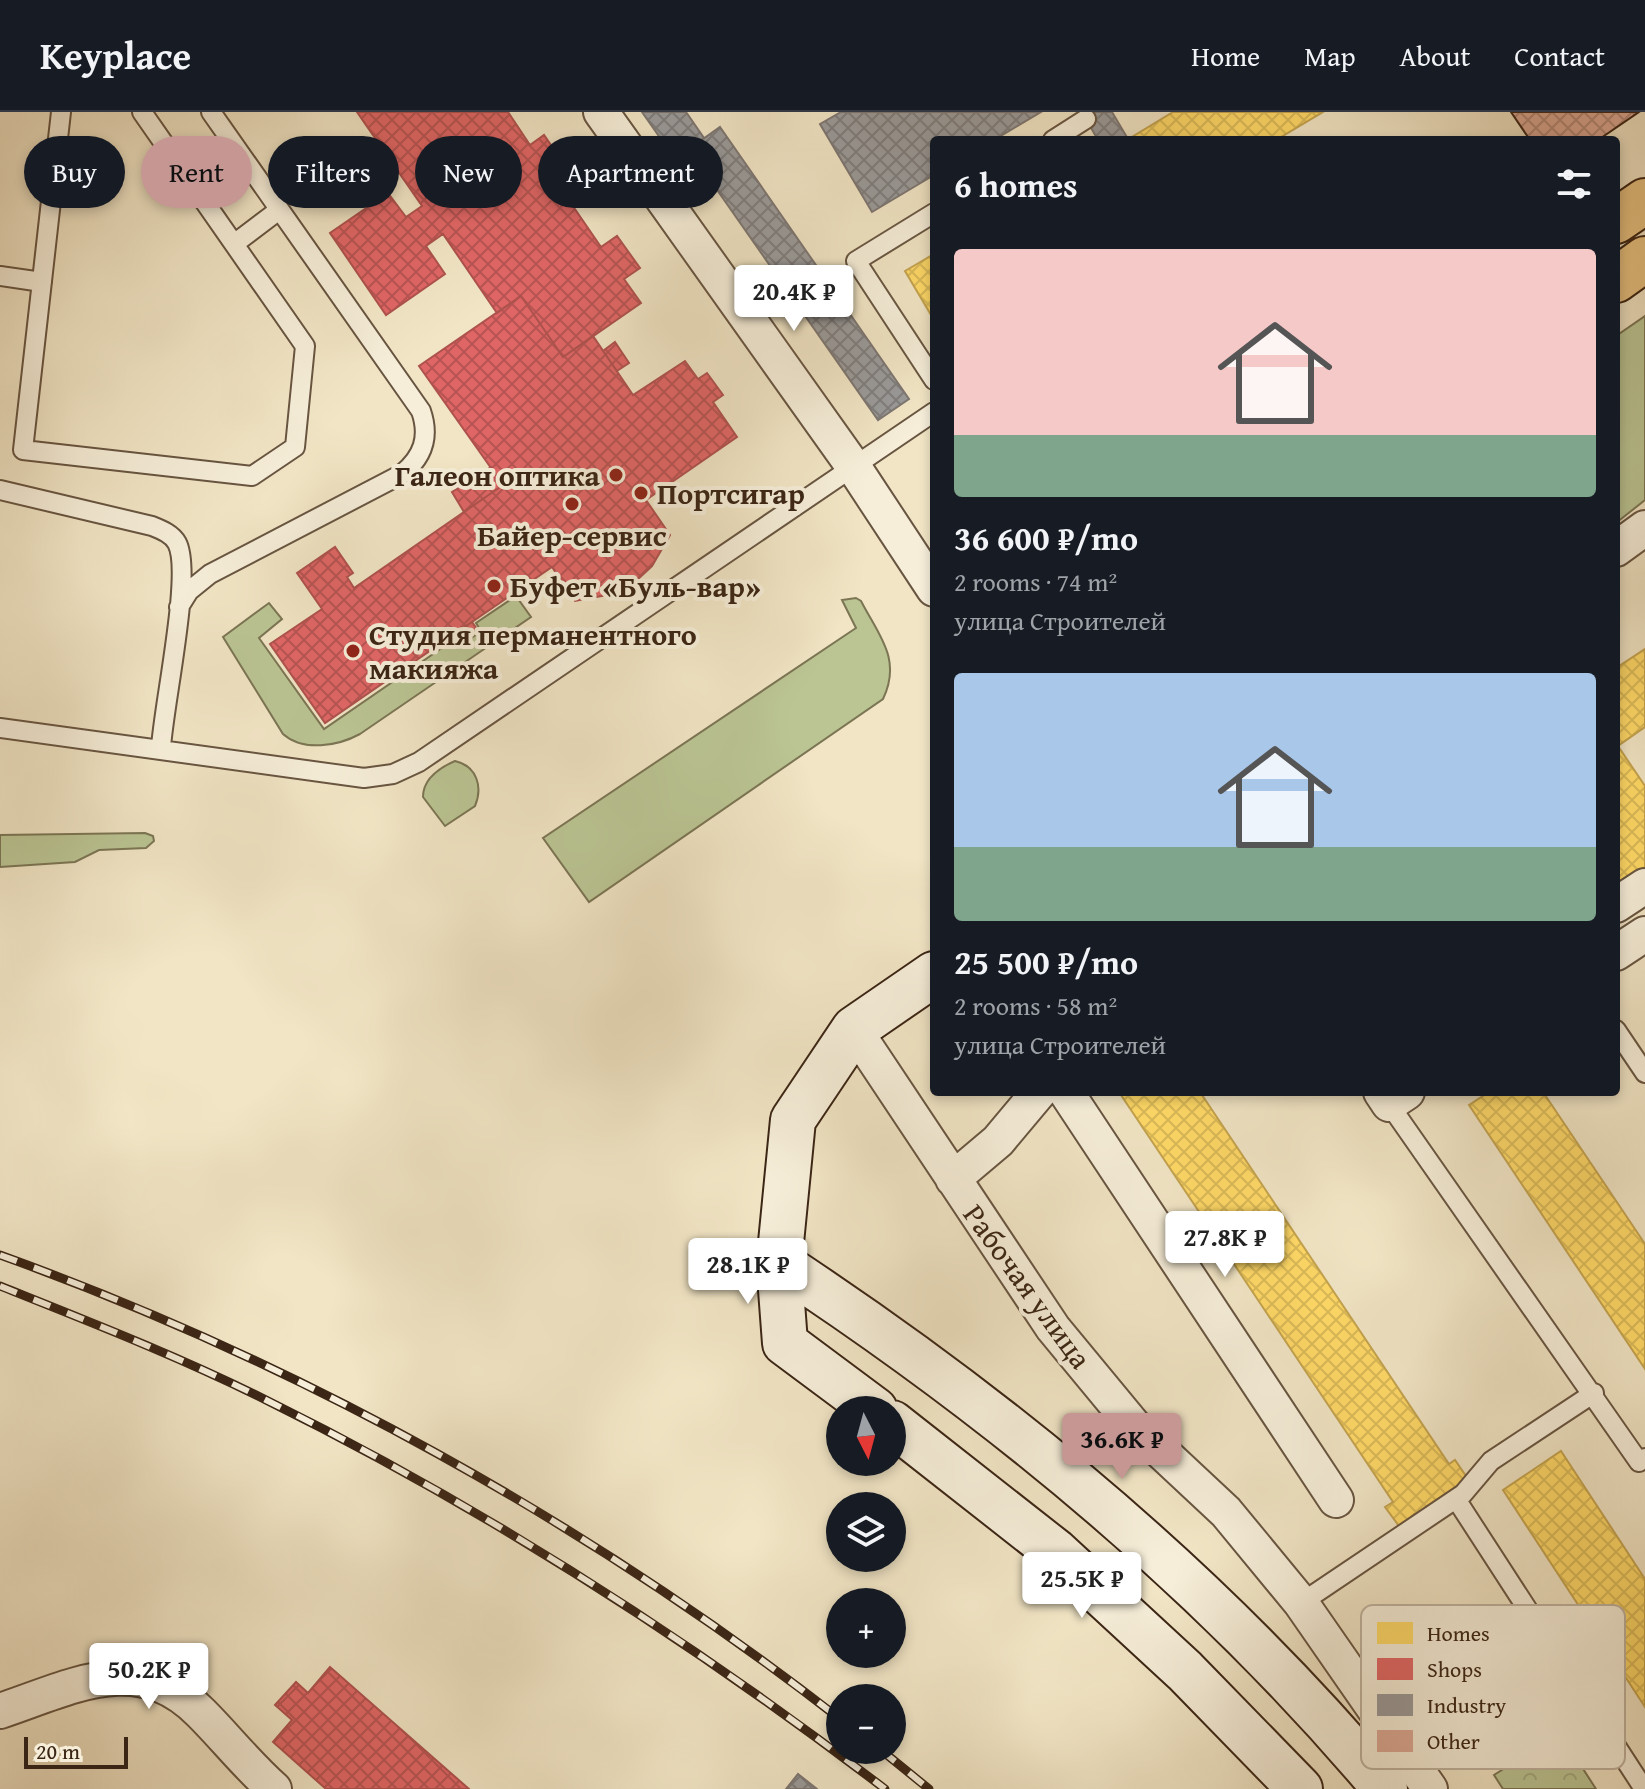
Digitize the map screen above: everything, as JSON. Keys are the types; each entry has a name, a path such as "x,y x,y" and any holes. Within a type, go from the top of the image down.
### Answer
{"main road":[{"path":"1620,218 1645,201"},
{"path":"1620,277 1645,259"},
{"path":"856,1396 785,1343 779,1263 793,1120 854,1029 930,977"},
{"path":"779,1263 835,1300 988,1415 1151,1550 1338,1733 1361,1760"},
{"path":"906,1434 1055,1551 1185,1671 1300,1789"},
{"path":"1368,1769 1385,1789"}],"street":[{"path":"601,112 853,466 930,583"},
{"path":"1620,546 1645,528"},
{"path":"1620,902 1645,886"},
{"path":"1620,950 1645,934"},
{"name":"Рабочая улица","path":"854,1029 1053,1328 1134,1426 1226,1512 1301,1603 1361,1690"},
{"path":"953,1179 998,1141 1036,1096"},
{"path":"1069,1096 1336,1500"},
{"path":"0,1711 104,1677 149,1680 182,1695 274,1789"},
{"name":"Рабочая улица","path":"1416,1769 1430,1789"}],"lane":[{"path":"61,112 23,450 252,476 295,447 305,346 142,112"},
{"path":"179,607 189,591 210,574 402,474 418,457 426,437 421,411 211,112"},
{"path":"1059,136 1086,119"},
{"path":"234,244 279,210"},
{"path":"930,215 856,261 930,374"},
{"path":"0,276 42,282"},
{"path":"0,728 364,778 406,770 930,415"},
{"path":"0,490 152,526 168,533 177,544 181,558 179,607 161,748"},
{"path":"1620,1036 1645,1073"},
{"path":"1392,1096 1639,1462 1645,1458"},
{"path":"1301,1603 1456,1499 1491,1461 1594,1393"},
{"path":"1456,1499 1525,1605"},
{"path":"1625,1760 1644,1789"}],"green space":[{"path":"1645,316 1645,500 1620,520 1620,333"},
{"path":"516,596 531,617 360,734 331,744 300,743 283,734 223,637 269,603 282,619 259,638 324,729 452,641 458,648 481,631 476,623"},
{"path":"856,598 861,601 886,648 890,672 883,699 589,902 543,838 856,628 842,600"},
{"path":"455,761 473,772 478,785 477,799 475,806 445,826 423,797 433,775"},
{"path":"145,833 153,836 154,841 146,848 99,850 75,862 0,867 0,835"},
{"path":"1503,1769 1583,1769 1596,1789 1503,1789 1494,1775"}],"building: Homes":[{"path":"1173,112 1323,112 1283,136 1134,136"},
{"path":"930,256 930,313 905,271"},
{"path":"1645,649 1645,727 1620,745 1620,665"},
{"path":"1645,649 1645,727 1620,744 1620,665"},
{"path":"1620,749 1645,786 1645,867 1620,884"},
{"path":"1122,1096 1203,1096 1449,1464 1455,1460 1468,1479 1399,1526 1385,1507 1393,1502"},
{"path":"1483,1096 1546,1096 1645,1244 1645,1369 1469,1105"},
{"path":"1561,1451 1645,1579 1645,1707 1625,1676 1625,1605 1578,1605 1503,1490"}],"building: Shops":[{"path":"357,112 508,112 530,145 538,139 538,208 574,208 601,247 617,236 640,268 624,279 641,303 563,357 521,296 497,313 443,234 426,246 445,274 386,315 330,233 366,208 399,208 406,217 419,208 522,208 522,136 415,136 415,196 399,173 399,136 374,136"},
{"path":"521,296 563,357 593,336 633,395 685,361 698,379 707,373 723,395 713,402 737,437 646,500 670,535 652,566 635,582 607,595 575,601 552,567 472,622 477,629 458,642 453,635 325,723 270,644 322,609 297,573 335,547 353,573 347,577 354,588 503,485 419,366"},
{"path":"615,342 629,363 617,371 603,351"},
{"path":"491,467 503,485 464,512 452,492"},
{"path":"472,622 477,629 458,642 453,635"},
{"path":"330,1667 469,1789 326,1789 273,1742 292,1720 275,1705 296,1682 308,1693"}],"building: Industry":[{"path":"642,112 686,112 703,136 659,136"},
{"path":"841,112 1041,112 1001,136 930,136 930,177 872,212 820,124"},
{"path":"1082,112 1112,112 1126,136 1096,136"},
{"path":"720,127 909,399 878,420 723,198 723,136 707,136"},
{"path":"798,1774 817,1789 786,1789"}],"building: Other":[{"path":"1511,112 1639,112 1604,136 1527,136"}],"railway":[{"path":"0,1255 112,1298 222,1346 438,1454 645,1579 826,1708"},
{"path":"0,1286 234,1384 428,1486 662,1629 885,1789"},
{"path":"898,1764 929,1789"}],"place":[{"name":"Галеон оптика","path":"616,475"},
{"name":"Портсигар","path":"641,493"},
{"name":"Байер-сервис","path":"572,504"},
{"name":"Буфет «Буль-вар»","path":"494,586"},
{"name":"Студия перманентного макияжа","path":"353,651"}]}
